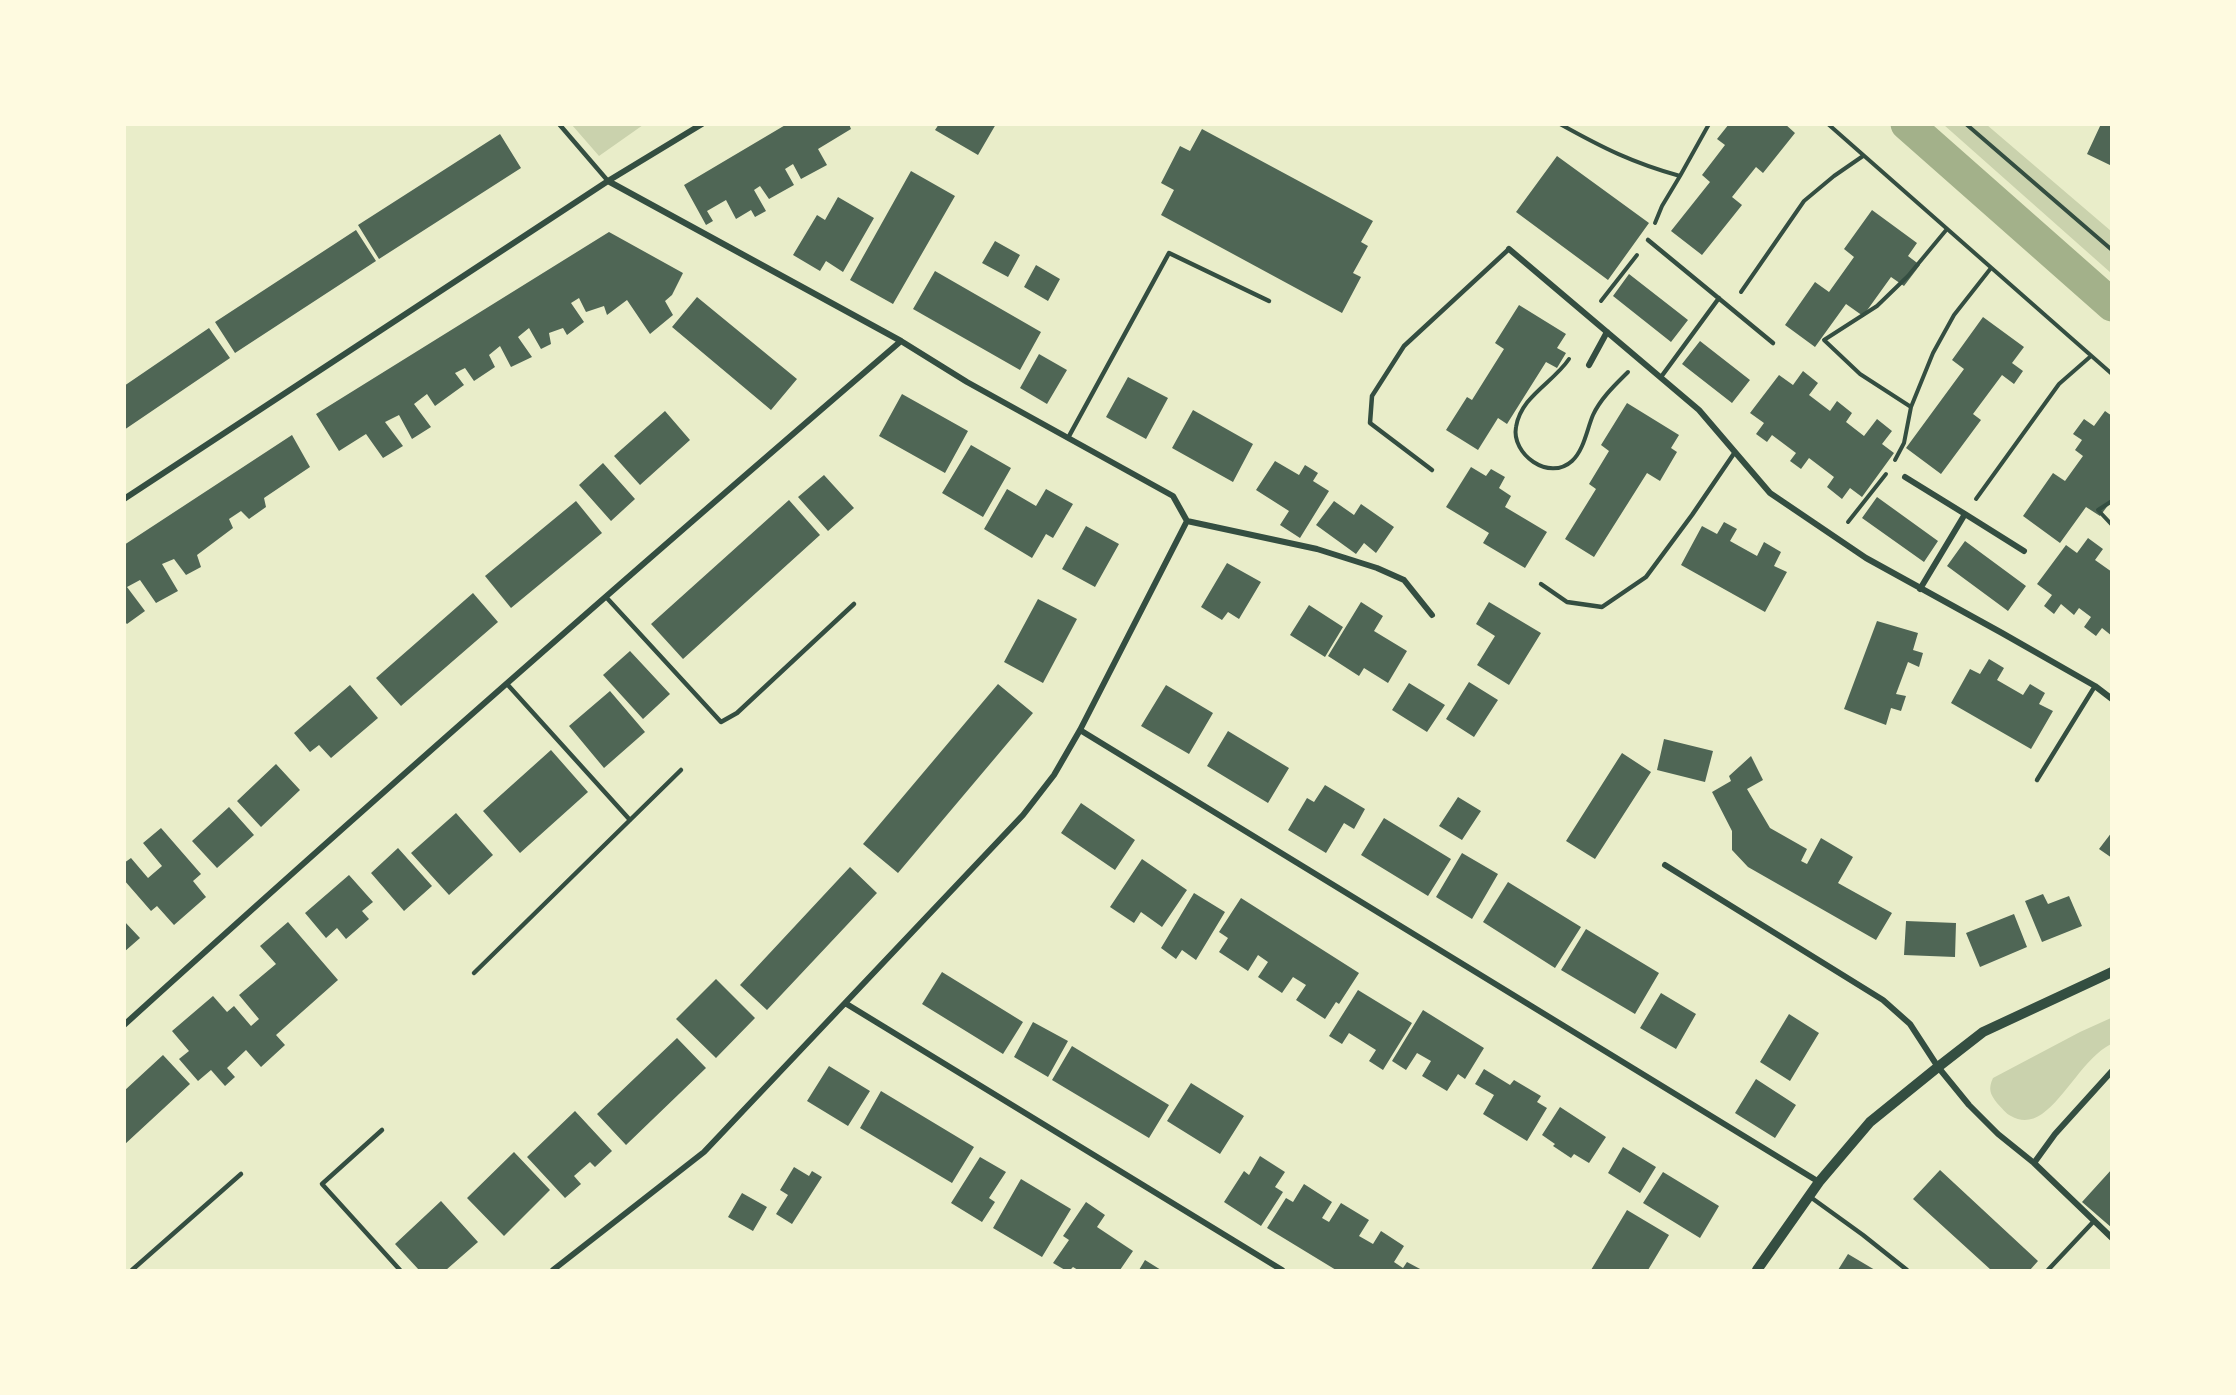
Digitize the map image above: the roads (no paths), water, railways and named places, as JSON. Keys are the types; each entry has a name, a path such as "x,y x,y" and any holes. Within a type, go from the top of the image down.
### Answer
{"street":[{"path":"124,499 608,181 702,124"},
{"path":"608,181 900,341 1173,496 1187,521 1317,549 1377,568 1404,580 1432,615"},
{"path":"1509,249 1699,410 1770,494 1920,589 2002,633 2094,686 2112,699"},
{"path":"1589,365 1607,332"},
{"path":"124,1025 295,870 900,341"},
{"path":"1905,477 2024,551"},
{"path":"1920,589 1965,514"},
{"path":"553,1270 704,1152 1023,815 1054,776 1080,730 1187,521"},
{"path":"1080,730 1820,1182"},
{"path":"1665,865 1883,1000 1910,1024 1938,1067 1969,1105 2112,1238"},
{"path":"1757,1270 1809,1196 1870,1122 1983,1032 2112,972"},
{"path":"845,1004 1282,1270"},
{"path":"2034,1163 2055,1134 2112,1071"}],"lane":[{"path":"559,124 608,181"},
{"path":"1648,240 1773,343"},
{"path":"1432,470 1370,423 1372,396 1404,346 1509,249"},
{"path":"1068,438 1169,253 1269,301"},
{"path":"1661,377 1719,298"},
{"path":"1541,584 1567,602 1602,607 1646,577 1692,516 1735,452"},
{"path":"606,597 721,722 737,713 854,604"},
{"path":"507,684 630,820"},
{"path":"2037,780 2094,686"},
{"path":"474,974 681,770"},
{"path":"382,1130 322,1184 400,1270"},
{"path":"132,1270 241,1174"},
{"path":"1809,1196 1907,1270"},
{"path":"2048,1270 2094,1221"}],"waterway":[{"path":"1907,124 2112,305"}]}
